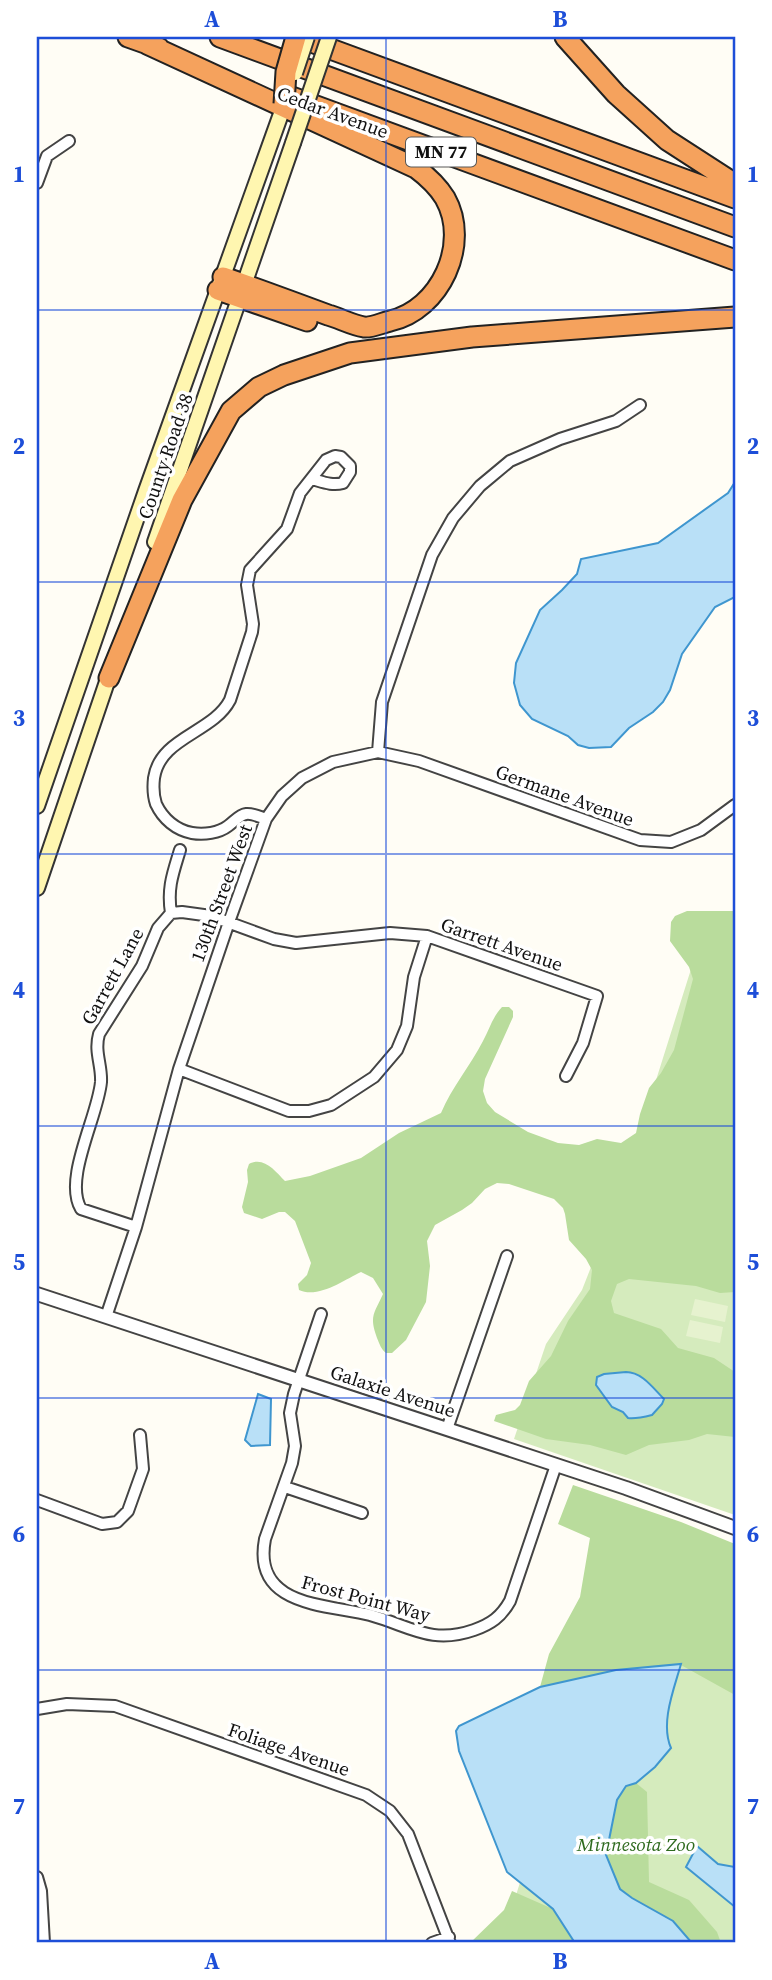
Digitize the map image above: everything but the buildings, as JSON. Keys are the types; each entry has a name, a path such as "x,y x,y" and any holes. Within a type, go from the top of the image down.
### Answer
{"highway":[{"name":"Cedar Avenue","path":"128,37 735,260"},
{"name":"Cedar Avenue","path":"219,37 735,227"},
{"path":"284,104 286,72 297,37 735,198"},
{"path":"565,37 616,94 667,140 735,184"},
{"path":"147,44 416,168 433,181 447,200 454,226 453,247 447,273 425,303 415,312 398,319 365,327 220,284"},
{"path":"242,291 353,337 410,345"},
{"path":"108,678 182,500 231,411 259,387 284,374 350,353 472,337 735,317"}],"main road":[{"name":"County Road 38","path":"37,806 307,37"},
{"name":"County Road 38","path":"37,888 329,37"}],"street":[{"path":"37,183 47,156 69,141"},
{"path":"378,752 382,702 432,555 453,518 480,486 510,461 560,439 616,421 640,405"},
{"path":"266,819 248,813 220,831 200,834 184,831 167,821 160,812 154,799 155,773 166,751 225,709 230,700 252,632 247,586 250,569 287,529 300,494 312,479"},
{"name":"Germane Avenue","path":"378,752 419,761 640,841 671,842 701,830 735,805"},
{"name":"130th Street West","path":"106,1317 136,1227 179,1069 266,819 282,796 302,778 333,762 378,752"},
{"path":"172,913 168,897 180,850"},
{"name":"Garrett Avenue","path":"172,913 201,915 274,939 296,943 390,933 427,936 597,996 583,1043 566,1076"},
{"name":"Garrett Lane","path":"136,1227 82,1209 76,1189 78,1170 101,1079 96,1045 99,1034 142,966 158,928 172,913"},
{"path":"179,1069 289,1111 309,1111 331,1105 374,1077 397,1050 407,1026 414,977 427,936"},
{"path":"447,1429 507,1256"},
{"name":"Galaxie Avenue","path":"37,1294 641,1493 735,1528"},
{"name":"Frost Point Way","path":"321,1314 294,1394 290,1413 295,1446 292,1463 265,1539 263,1552 263,1565 268,1577 288,1595 320,1606 369,1615 425,1634 457,1636 487,1625 496,1620 510,1601 556,1465"},
{"path":"37,1500 103,1524 117,1522 128,1511 143,1469 141,1435"},
{"path":"285,1487 362,1513"},
{"name":"Foliage Avenue","path":"37,1709 67,1704 115,1706 366,1795 390,1811 408,1834 450,1940"},
{"path":"37,1877 41,1891 44,1943"},
{"path":"432,1943 450,1940"}],"green space":[{"path":"687,911 735,911 735,1292 720,1293 696,1286 629,1279 617,1284 611,1301 614,1313 661,1329 678,1348 714,1358 735,1372 735,1437 707,1434 689,1440 649,1445 626,1455 590,1445 546,1439 494,1421 496,1415 515,1410 520,1405 529,1381 551,1356 568,1321 590,1289 592,1270 569,1240 563,1208 554,1199 509,1184 497,1183 485,1189 462,1210 435,1225 427,1241 430,1266 426,1302 406,1340 392,1353 383,1350 373,1325 374,1315 383,1294 373,1278 361,1272 322,1290 299,1290 298,1284 307,1275 311,1263 295,1221 285,1212 262,1219 244,1213 242,1207 249,1164 264,1163 285,1181 310,1176 361,1158 399,1133 441,1113 502,1007 509,1007 513,1011 513,1017 485,1079 483,1091 487,1103 495,1112 528,1132 558,1143 579,1145 597,1139 621,1143 636,1133 649,1088 674,1050 693,979 689,967 670,941 671,922 675,916"},
{"path":"735,924 735,1515 514,1439 546,1344 582,1290 622,1188 692,966"},
{"path":"695,1299 728,1306 725,1322 691,1315"},
{"path":"690,1320 723,1327 720,1343 686,1336"},
{"path":"573,1485 681,1522 735,1544 735,1695 681,1665 616,1670 540,1687 549,1654 580,1597 590,1538 558,1524"},
{"name":"Minnesota Zoo","path":"735,1550 735,1943 501,1943 609,1599"},
{"path":"636,1783 647,1792 649,1882 689,1900 717,1932 721,1943 692,1943 673,1921 620,1889 606,1855 617,1800 626,1786"},
{"path":"512,1891 553,1909 575,1943 470,1943 504,1910"}],"water":[{"path":"735,482 735,597 715,607 682,654 663,702 629,728 611,747 589,748 578,745 568,736 532,719 520,705 514,683 516,663 540,610 577,574 581,559 658,543 728,493"},
{"path":"626,1372 642,1378 664,1399 652,1415 628,1418 623,1412 612,1407 596,1385 597,1377"},
{"path":"258,1394 271,1399 270,1445 251,1446 245,1440"},
{"path":"681,1664 667,1717 671,1748 655,1767 636,1783 626,1786 617,1800 606,1855 620,1889 673,1921 692,1943 575,1943 553,1909 507,1872 459,1751 456,1731 459,1726 540,1687 616,1670"},
{"path":"697,1846 718,1864 735,1867 735,1907 686,1867"}]}
